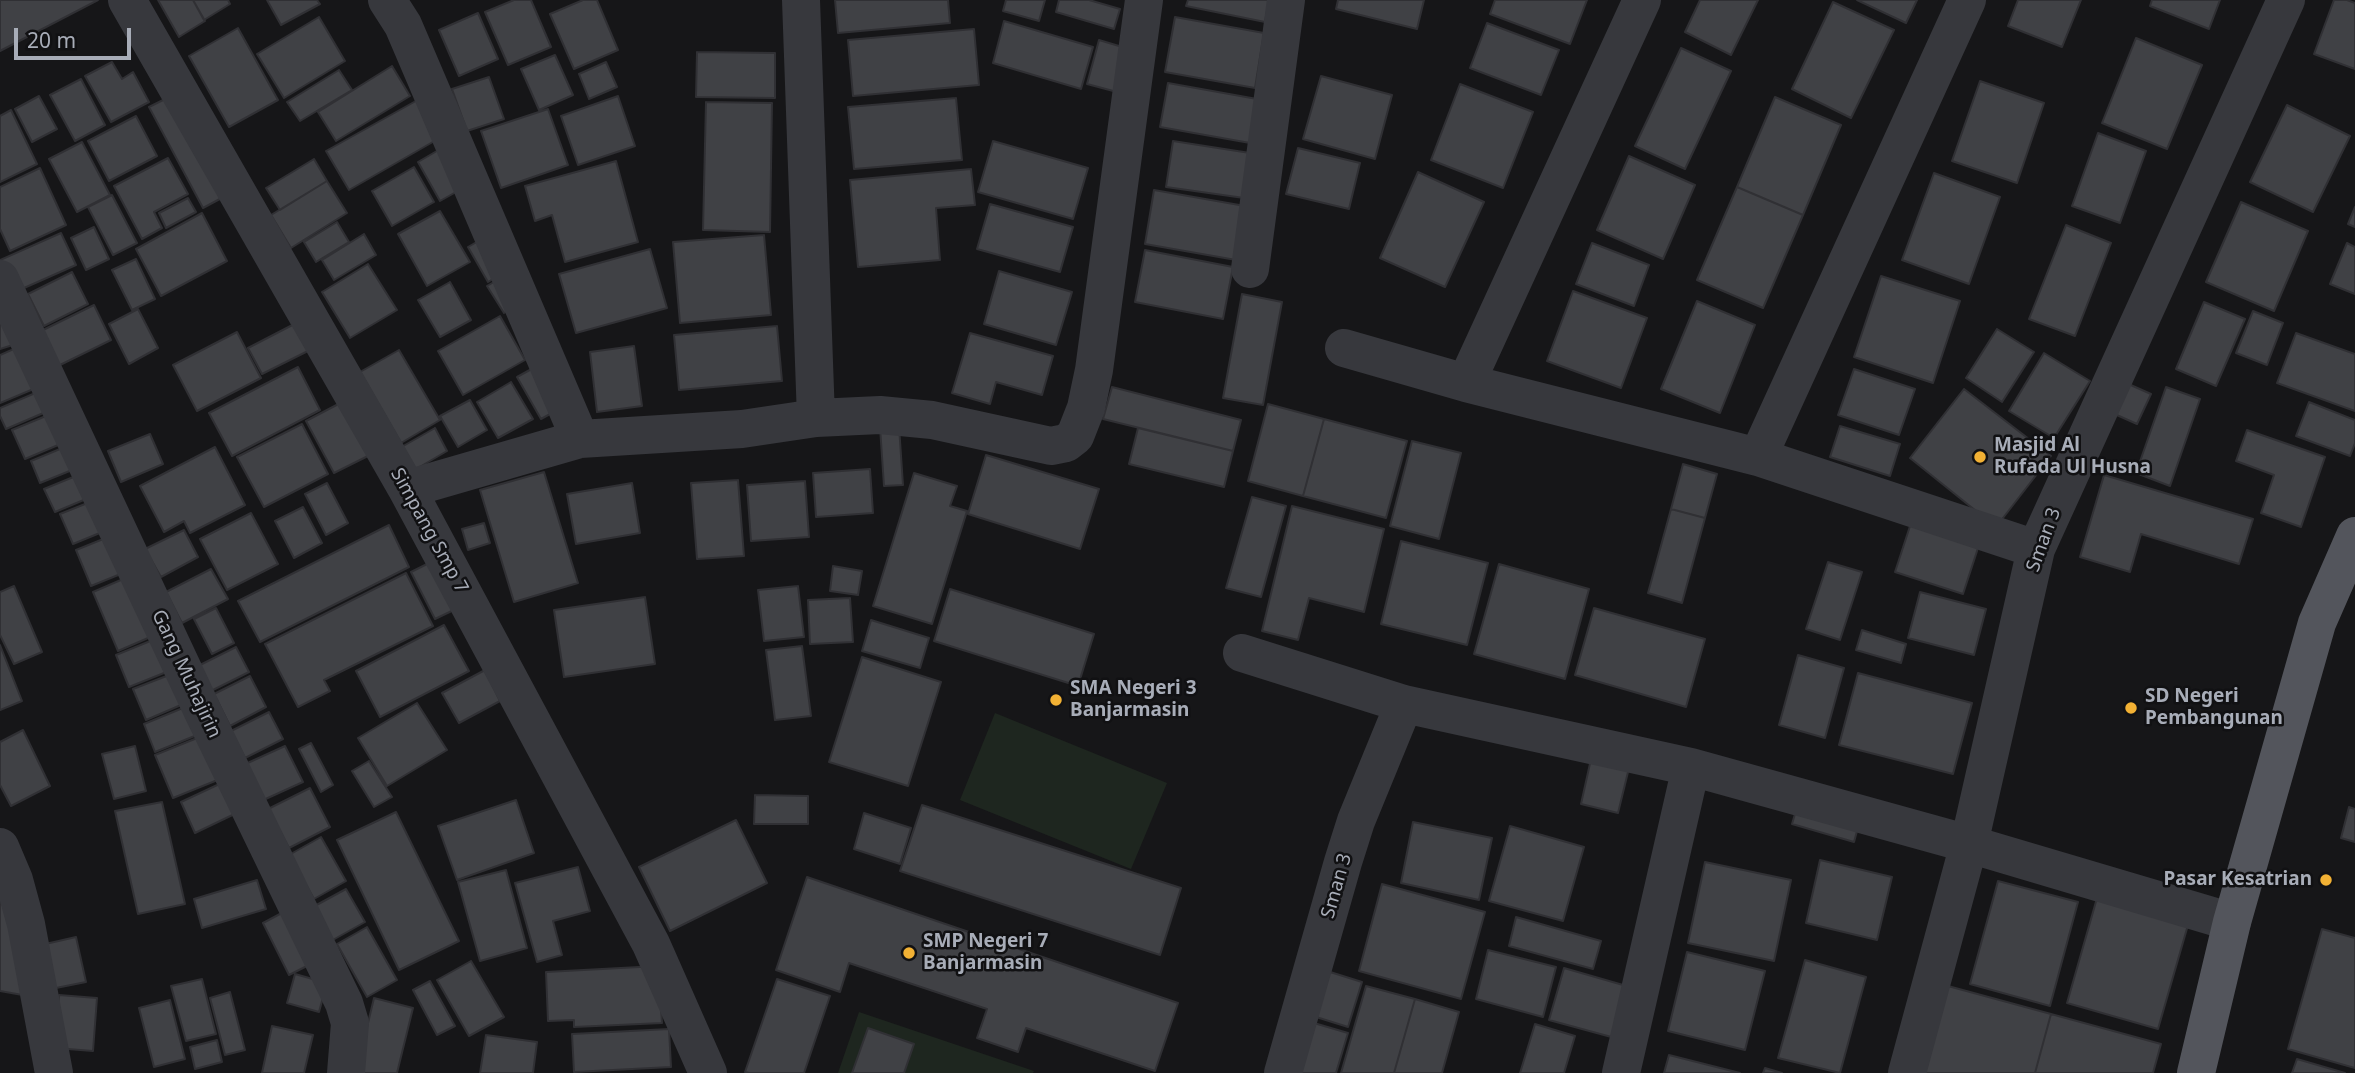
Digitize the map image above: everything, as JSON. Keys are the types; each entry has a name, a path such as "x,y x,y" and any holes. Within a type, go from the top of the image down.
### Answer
{"main road":[{"path":"2196,1073 2232,922 2317,623 2355,536"}],"street":[{"name":"Simpang Smp 7","path":"127,0 407,489 651,944 708,1073"},
{"path":"387,0 403,25 580,439"},
{"path":"801,0 816,418"},
{"path":"407,489 580,439 743,429 816,418 880,415 932,420 1051,446 1066,443 1074,436 1086,408 1094,370 1144,0"},
{"path":"1250,269 1286,0"},
{"path":"1466,383 1642,0"},
{"path":"1758,457 1967,0"},
{"name":"Sman 3","path":"1908,1073 1969,844 2036,549 2286,0"},
{"name":"Gang Muhajirin","path":"0,279 204,714 344,1003 350,1023 346,1073"},
{"path":"1344,348 1466,383 1758,457 2036,549"},
{"path":"1242,653 1404,704 1690,767 1969,844 2232,922"},
{"name":"Sman 3","path":"1283,1073 1356,821 1404,704"},
{"path":"1621,1073 1690,767"},
{"path":"0,847 14,880 26,924 54,1073"}],"shaded area":[{"path":"995,713 1167,783 1131,869 960,800"},
{"path":"859,1012 1034,1071 838,1073"}],"building":[{"path":"0,0 98,0 0,51"},
{"path":"158,0 193,0 205,21 179,37"},
{"path":"193,0 228,0 230,4 204,20"},
{"path":"267,0 317,0 320,4 281,25"},
{"path":"514,0 531,0 551,47 508,65 485,12"},
{"path":"583,0 597,0 618,50 574,69 550,14"},
{"path":"835,0 948,0 950,23 838,33"},
{"path":"1006,0 1045,0 1039,21 1003,11"},
{"path":"1059,0 1089,0 1120,9 1114,29 1056,12"},
{"path":"1188,0 1269,0 1265,22 1186,6"},
{"path":"1338,0 1424,0 1417,29 1336,9"},
{"path":"1495,0 1587,0 1570,44 1490,14"},
{"path":"1700,0 1758,0 1731,55 1685,32"},
{"path":"1857,0 1917,0 1906,23"},
{"path":"2018,0 2081,0 2062,47 2008,26"},
{"path":"2152,0 2220,0 2209,29 2150,6"},
{"path":"2334,0 2355,3 2355,69 2314,54"},
{"path":"1833,2 1894,30 1851,118 1792,89"},
{"path":"478,13 498,59 459,76 439,30"},
{"path":"319,17 345,61 284,98 257,54"},
{"path":"1175,17 1264,33 1255,88 1165,72"},
{"path":"1004,21 1093,47 1081,89 993,63"},
{"path":"1487,23 1559,50 1541,95 1470,68"},
{"path":"238,28 278,100 229,127 189,56"},
{"path":"974,29 979,85 853,96 848,40"},
{"path":"2136,38 2202,65 2167,149 2102,123"},
{"path":"1099,40 1129,49 1117,92 1087,84"},
{"path":"1681,48 1731,71 1685,169 1635,146"},
{"path":"697,52 775,53 775,98 696,97"},
{"path":"555,55 573,95 539,110 521,69"},
{"path":"112,62 122,79 133,72 149,102 111,122 85,76"},
{"path":"606,62 617,87 589,99 579,74"},
{"path":"392,66 410,96 336,141 318,112"},
{"path":"339,70 352,90 300,121 287,102"},
{"path":"1321,76 1392,95 1375,159 1303,139"},
{"path":"489,77 504,119 467,131 452,89"},
{"path":"81,79 105,125 75,141 50,95"},
{"path":"1980,81 2044,103 2017,183 1952,161"},
{"path":"1168,83 1257,99 1250,143 1160,127"},
{"path":"1460,84 1533,112 1503,188 1431,160"},
{"path":"177,93 231,193 203,208 149,107"},
{"path":"39,96 57,129 32,142 15,109"},
{"path":"618,96 635,146 578,165 561,116"},
{"path":"423,97 445,135 349,190 326,151"},
{"path":"1775,97 1841,125 1803,215 1737,187"},
{"path":"956,98 962,160 854,169 848,107"},
{"path":"706,102 772,103 770,232 703,230"},
{"path":"2287,105 2350,136 2313,212 2250,182"},
{"path":"548,109 568,165 501,188 481,131"},
{"path":"11,110 37,164 0,182 0,116"},
{"path":"136,116 157,156 109,181 88,141"},
{"path":"2098,133 2146,151 2120,223 2072,206"},
{"path":"993,141 1088,168 1073,219 978,192"},
{"path":"1173,141 1250,153 1244,198 1166,187"},
{"path":"82,142 110,195 77,212 49,159"},
{"path":"442,148 465,187 440,201 418,162"},
{"path":"1298,148 1360,163 1349,209 1286,194"},
{"path":"1629,156 1695,185 1663,259 1597,230"},
{"path":"168,158 188,194 154,212 162,228 142,239 114,186"},
{"path":"314,159 327,181 280,210 266,188"},
{"path":"616,161 638,242 565,262 552,215 535,221 525,186"},
{"path":"414,167 434,202 392,226 372,191"},
{"path":"40,168 66,225 10,251 0,229 0,187"},
{"path":"971,169 975,205 936,208 940,260 858,267 850,180"},
{"path":"1418,172 1484,202 1445,287 1380,258"},
{"path":"1934,173 2000,197 1969,284 1902,260"},
{"path":"327,181 347,213 291,248 271,215"},
{"path":"1737,187 1803,215 1763,308 1697,280"},
{"path":"1154,190 1245,206 1236,260 1145,244"},
{"path":"112,195 137,243 113,255 88,207"},
{"path":"188,198 196,212 166,228 159,213"},
{"path":"2241,202 2308,231 2274,311 2206,282"},
{"path":"990,204 1073,227 1060,272 977,249"},
{"path":"2355,207 2355,227 2348,224"},
{"path":"440,211 470,262 427,286 398,234"},
{"path":"202,213 227,261 161,296 136,249"},
{"path":"337,222 349,242 316,262 304,242"},
{"path":"2066,225 2111,243 2075,336 2029,319"},
{"path":"94,227 109,259 86,270 71,238"},
{"path":"61,233 76,265 15,292 0,260"},
{"path":"364,234 376,255 334,280 322,260"},
{"path":"764,235 771,315 680,323 673,242"},
{"path":"487,236 507,271 488,282 468,247"},
{"path":"1592,243 1649,265 1634,306 1576,284"},
{"path":"2347,243 2355,247 2355,294 2330,284"},
{"path":"650,249 667,308 576,333 559,274"},
{"path":"1145,250 1233,267 1223,319 1135,302"},
{"path":"136,259 155,299 132,310 112,270"},
{"path":"368,264 397,310 350,338 322,292"},
{"path":"999,271 1072,292 1056,345 984,324"},
{"path":"72,272 88,304 44,326 28,294"},
{"path":"504,276 520,304 504,313 487,286"},
{"path":"1881,276 1960,301 1933,383 1854,357"},
{"path":"450,282 471,320 440,337 418,300"},
{"path":"1573,291 1647,318 1621,388 1547,361"},
{"path":"1242,294 1282,302 1263,405 1223,398"},
{"path":"1697,301 1755,325 1720,413 1661,389"},
{"path":"2204,302 2245,319 2216,386 2176,369"},
{"path":"94,305 111,340 58,366 41,331"},
{"path":"138,309 158,348 129,364 109,324"},
{"path":"2253,311 2283,323 2267,365 2236,353"},
{"path":"0,316 16,344 0,349"},
{"path":"500,316 525,360 463,395 438,351"},
{"path":"302,320 316,347 262,374 248,348"},
{"path":"777,326 782,381 679,390 674,335"},
{"path":"1997,329 2034,352 2002,402 1966,378"},
{"path":"237,332 261,378 197,411 173,365"},
{"path":"970,333 1053,356 1042,395 996,382 990,404 952,393"},
{"path":"2296,333 2355,354 2355,411 2277,383"},
{"path":"25,344 43,385 0,403 0,355"},
{"path":"634,346 642,406 597,412 590,352"},
{"path":"399,350 440,420 401,443 360,372"},
{"path":"2044,353 2090,381 2054,438 2009,411"},
{"path":"537,366 561,408 541,419 517,377"},
{"path":"298,367 320,410 232,456 209,413"},
{"path":"1854,369 1915,389 1899,435 1838,415"},
{"path":"511,382 533,419 498,438 477,402"},
{"path":"2124,382 2151,394 2137,424 2110,412"},
{"path":"1112,387 1241,420 1233,451 1103,419"},
{"path":"2166,387 2200,399 2170,486 2136,473"},
{"path":"47,388 55,408 6,429 0,416 0,408"},
{"name":"Masjid Al Rufada Ul Husna","path":"1964,389 2051,456 1996,527 1910,458"},
{"path":"346,400 374,453 334,473 306,421"},
{"path":"470,400 487,430 458,447 440,416"},
{"path":"2309,402 2355,420 2355,443 2350,456 2296,436"},
{"path":"1268,404 1324,419 1303,496 1248,481"},
{"path":"58,411 70,440 25,459 12,430"},
{"path":"1324,419 1407,441 1386,518 1303,496"},
{"path":"302,424 328,474 264,507 237,457"},
{"path":"899,426 903,485 884,486 880,427"},
{"path":"1840,426 1900,444 1890,476 1830,457"},
{"path":"435,428 447,451 411,472 398,449"},
{"path":"1138,428 1233,451 1224,487 1129,464"},
{"path":"2247,430 2325,457 2301,527 2261,513 2274,475 2236,461"},
{"path":"150,434 163,464 121,482 108,451"},
{"path":"1412,441 1461,453 1439,539 1390,526"},
{"path":"72,444 82,466 40,483 31,461"},
{"path":"215,447 245,505 190,533 184,521 164,532 140,486"},
{"path":"986,455 1099,489 1080,549 968,514"},
{"path":"1683,464 1717,474 1705,518 1671,509"},
{"path":"870,469 873,513 816,517 813,473"},
{"path":"88,471 98,494 55,512 44,489"},
{"path":"544,472 578,583 514,602 480,490"},
{"path":"914,473 957,486 950,506 967,511 932,624 873,606"},
{"path":"2104,475 2253,519 2239,564 2141,534 2130,572 2080,557"},
{"path":"738,480 744,556 697,559 691,483"},
{"path":"805,481 809,537 751,541 747,485"},
{"path":"327,483 348,523 326,535 305,494"},
{"path":"632,483 640,533 576,544 567,494"},
{"path":"1252,497 1286,506 1261,597 1226,588"},
{"path":"100,498 112,528 73,544 60,514"},
{"path":"1292,506 1384,529 1364,612 1309,598 1298,640 1262,631"},
{"path":"303,507 322,543 294,558 275,521"},
{"path":"1671,509 1705,518 1682,603 1648,593"},
{"path":"251,513 278,564 227,590 200,539"},
{"path":"484,523 490,543 468,550 462,529"},
{"path":"1911,523 1979,545 1963,594 1895,572"},
{"path":"389,525 409,567 260,642 238,601"},
{"path":"184,530 198,557 161,577 145,549"},
{"path":"118,533 133,569 91,586 76,550"},
{"path":"1401,541 1488,563 1467,645 1381,624"},
{"path":"433,561 458,608 435,619 411,572"},
{"path":"1828,562 1862,572 1840,640 1806,629"},
{"path":"1499,564 1589,589 1565,679 1474,654"},
{"path":"833,566 862,571 858,595 830,591"},
{"path":"211,569 228,599 182,623 166,592"},
{"path":"137,573 162,632 118,651 93,592"},
{"path":"406,573 433,626 324,680 330,691 298,707 265,644"},
{"path":"14,586 42,652 14,664 0,635 0,592"},
{"path":"798,586 804,637 764,641 758,590"},
{"path":"950,589 1094,634 1078,686 934,641"},
{"path":"1920,592 1986,609 1974,655 1908,638"},
{"path":"645,597 655,664 564,677 554,610"},
{"path":"850,598 853,642 810,644 808,600"},
{"path":"216,608 234,643 212,654 194,619"},
{"path":"1594,608 1705,639 1686,707 1575,675"},
{"path":"871,620 929,638 920,668 862,651"},
{"path":"444,625 469,671 380,717 356,671"},
{"path":"1862,630 1906,644 1901,663 1856,650"},
{"path":"165,635 179,667 129,687 116,655"},
{"path":"0,645 22,701 0,710"},
{"path":"802,646 811,716 775,720 766,650"},
{"path":"236,647 249,672 209,692 196,667"},
{"path":"1798,655 1844,668 1825,738 1779,725"},
{"path":"862,657 941,682 908,786 829,762"},
{"path":"485,670 500,701 459,723 442,693"},
{"path":"1858,673 1972,703 1953,774 1839,745"},
{"path":"169,675 181,705 146,720 133,689"},
{"path":"250,676 266,707 230,726 214,694"},
{"path":"195,703 207,731 155,752 144,724"},
{"path":"417,703 447,750 387,786 358,738"},
{"path":"269,712 283,739 245,758 231,731"},
{"path":"23,730 50,786 11,806 0,785 0,742"},
{"path":"207,734 225,777 173,798 155,755"},
{"path":"311,743 333,785 321,792 299,749"},
{"path":"135,746 146,791 114,799 102,754"},
{"path":"285,746 303,782 259,802 241,766"},
{"path":"1591,759 1629,768 1618,813 1581,804"},
{"path":"369,761 392,797 374,807 352,771"},
{"path":"230,779 245,809 195,833 181,802"},
{"path":"310,788 330,827 289,848 268,809"},
{"path":"755,795 808,796 808,824 754,824"},
{"path":"516,800 534,853 457,880 438,826"},
{"path":"162,802 185,904 138,914 115,811"},
{"path":"922,805 1181,888 1160,955 900,871"},
{"path":"1797,807 1859,824 1854,842 1792,824"},
{"path":"2349,807 2355,809 2355,842 2341,838"},
{"path":"396,812 459,941 399,970 337,840"},
{"path":"864,813 911,828 900,864 854,849"},
{"path":"736,820 767,883 670,931 639,867"},
{"path":"1413,822 1492,838 1479,900 1401,883"},
{"path":"1510,826 1584,847 1563,921 1489,901"},
{"path":"321,837 346,881 314,899 289,855"},
{"path":"1820,860 1892,877 1877,940 1806,923"},
{"path":"1705,862 1791,880 1774,961 1688,943"},
{"path":"578,867 590,911 553,921 562,955 537,962 515,883"},
{"path":"506,870 527,948 480,961 458,882"},
{"path":"807,877 1178,1003 1155,1071 1026,1028 1018,1052 977,1038 987,1009 849,963 840,992 776,970"},
{"path":"257,880 266,909 202,928 194,899"},
{"path":"1998,881 2078,902 2050,1006 1970,984"},
{"path":"1382,884 1485,912 1461,999 1359,971"},
{"path":"346,889 365,922 331,941 311,908"},
{"path":"0,895 28,996 0,991"},
{"path":"2097,898 2188,925 2158,1029 2067,1003"},
{"path":"293,907 319,960 289,975 263,923"},
{"path":"1516,917 1601,941 1593,969 1509,946"},
{"path":"367,927 397,980 367,997 337,944"},
{"path":"2322,929 2355,938 2355,1068 2288,1049"},
{"path":"76,937 86,982 51,989 41,945"},
{"path":"1488,950 1556,967 1543,1017 1476,999"},
{"path":"1687,952 1765,971 1745,1050 1668,1031"},
{"path":"1805,960 1866,977 1840,1073 1778,1058"},
{"path":"471,961 504,1017 469,1036 437,980"},
{"path":"658,966 662,1023 574,1027 574,1020 548,1021 546,972"},
{"path":"1564,968 1630,987 1615,1038 1549,1020"},
{"path":"1327,971 1362,982 1348,1027 1313,1016"},
{"path":"295,974 327,983 319,1012 287,1003"},
{"path":"202,979 216,1034 186,1041 171,986"},
{"path":"777,979 830,996 804,1073 745,1072"},
{"path":"430,981 455,1026 437,1035 413,990"},
{"path":"1366,986 1415,999 1394,1073 1341,1073"},
{"path":"1948,986 2051,1014 2035,1073 1925,1073"},
{"path":"230,992 245,1050 225,1055 210,998"},
{"path":"59,995 97,998 93,1051 55,1048"},
{"path":"374,998 413,1008 397,1073 356,1073"},
{"path":"1415,999 1459,1012 1442,1073 1394,1073"},
{"path":"170,1000 185,1059 154,1067 139,1008"},
{"path":"2051,1014 2161,1044 2153,1073 2035,1073"},
{"path":"1314,1023 1348,1033 1336,1073 1299,1073"},
{"path":"1535,1024 1575,1036 1564,1073 1520,1073"},
{"path":"272,1026 313,1035 304,1073 262,1073"},
{"path":"868,1028 914,1044 904,1073 852,1073"},
{"path":"669,1029 671,1067 574,1072 572,1034"},
{"path":"486,1035 537,1042 533,1073 480,1073"},
{"path":"217,1040 222,1062 195,1069 190,1047"},
{"path":"1669,1055 1740,1073 1664,1073"},
{"path":"2297,1059 2345,1073 2292,1073"},
{"path":"1765,1068 1782,1073 1763,1073"}],"place":[{"name":"Masjid Al Rufada Ul Husna","path":"1980,457"},
{"name":"SMA Negeri 3 Banjarmasin","path":"1056,700"},
{"name":"SD Negeri Pembangunan","path":"2131,708"},
{"name":"Pasar Kesatrian","path":"2326,880"},
{"name":"SMP Negeri 7 Banjarmasin","path":"909,953"}]}
